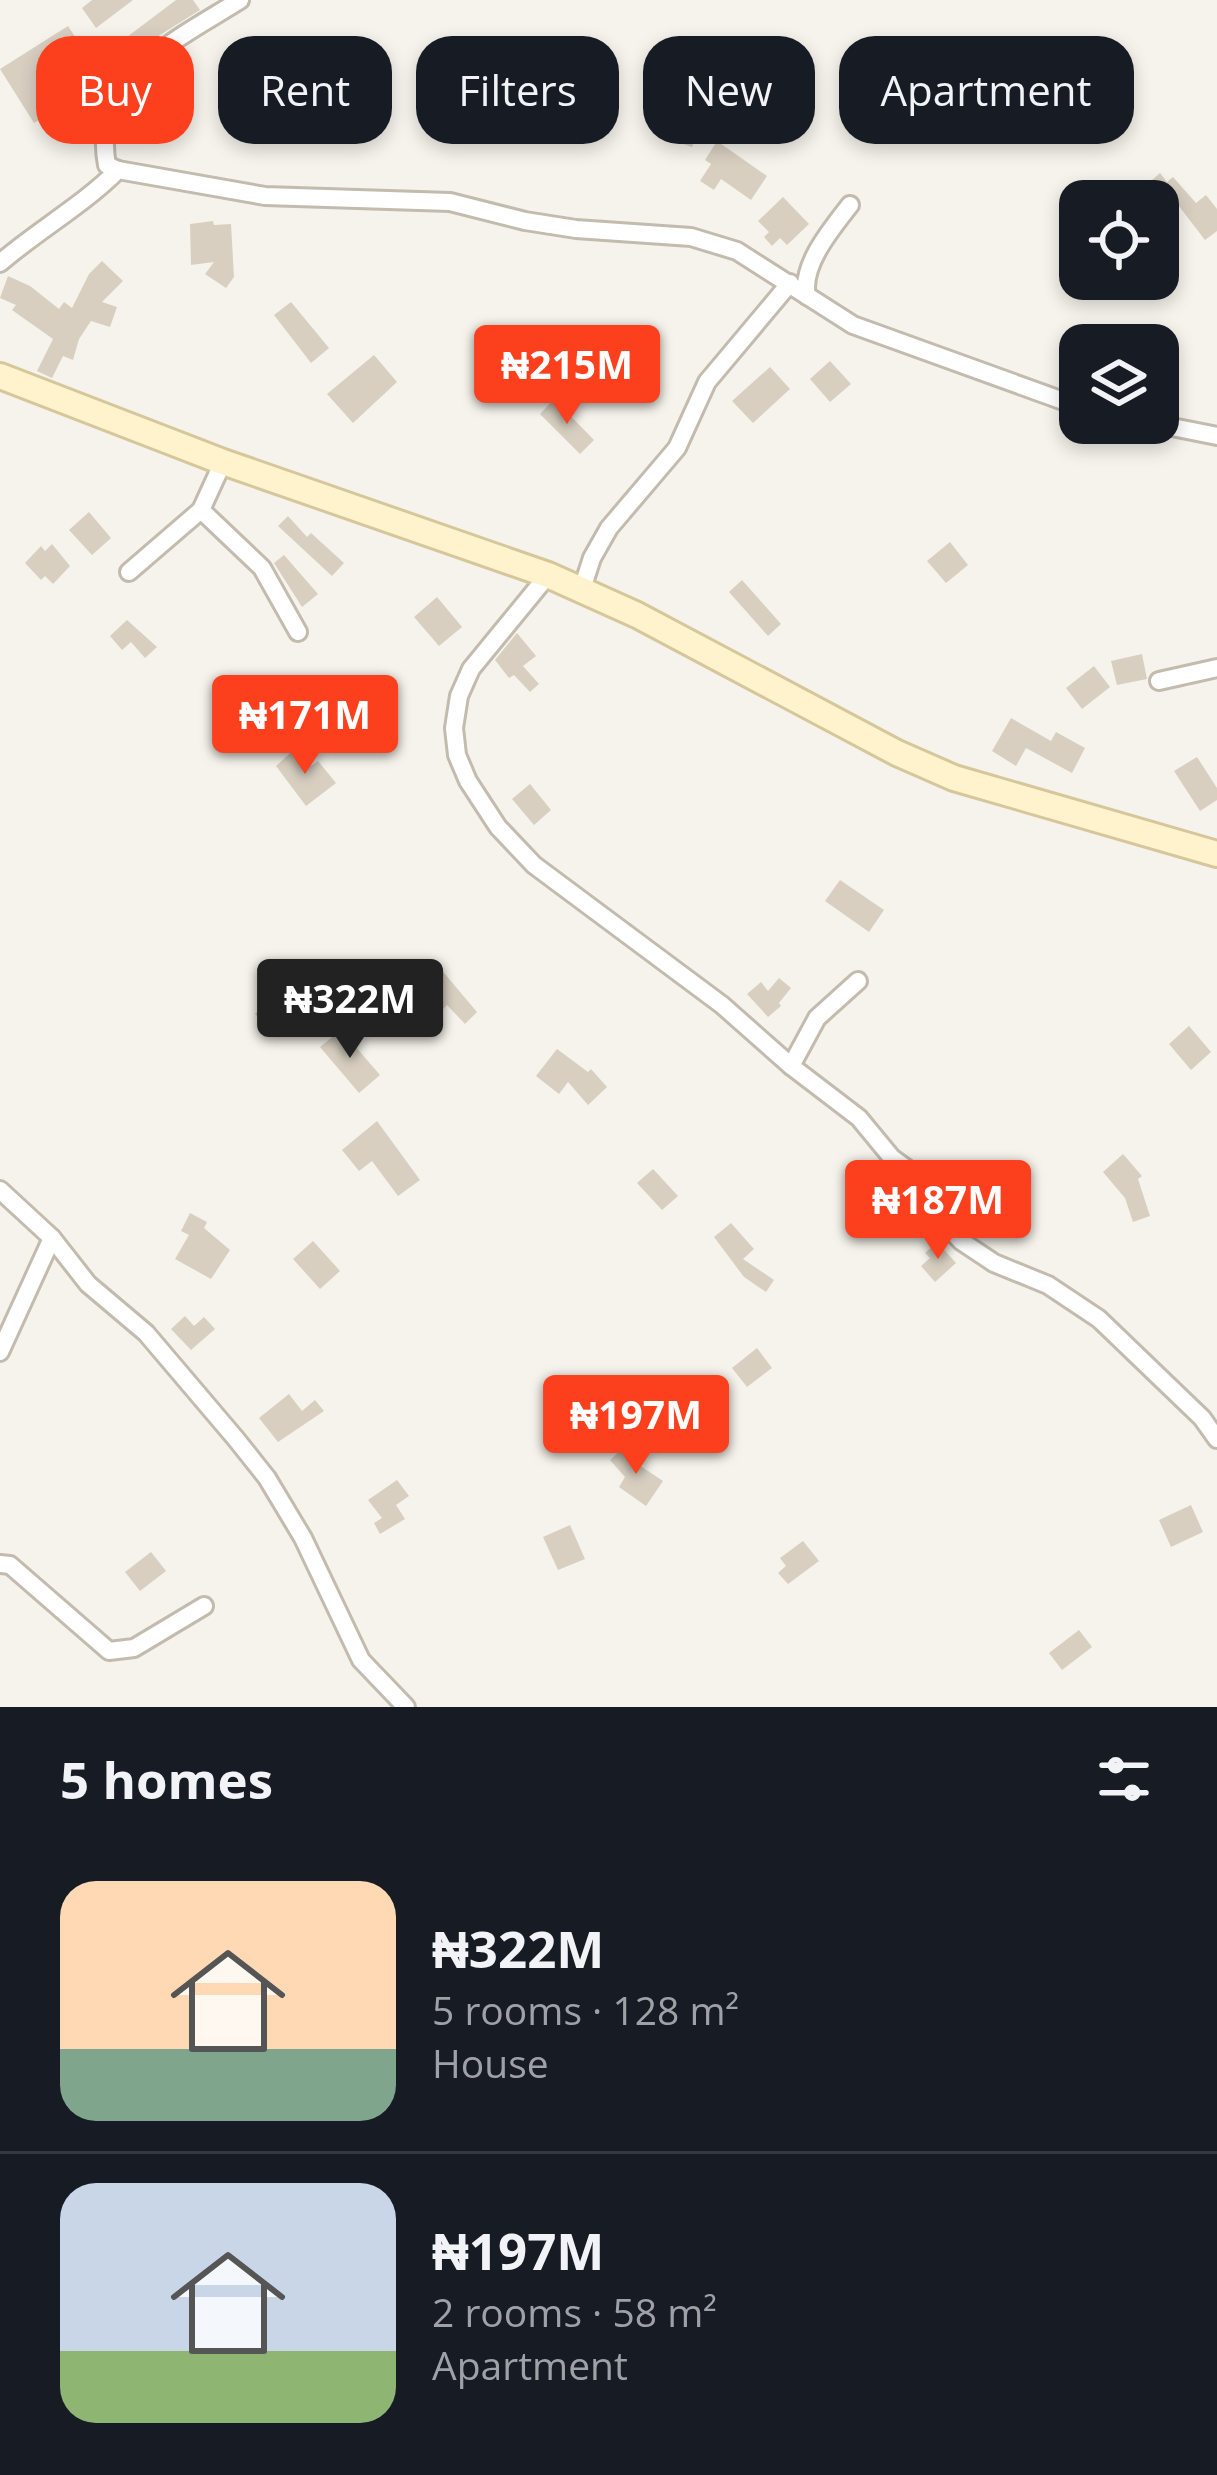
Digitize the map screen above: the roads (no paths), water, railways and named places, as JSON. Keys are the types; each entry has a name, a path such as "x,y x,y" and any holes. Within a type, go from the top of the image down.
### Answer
{"main road":[{"path":"0,376 223,462 548,575 637,615 897,753 954,778 1217,854"}],"street":[{"path":"240,0 129,76 104,133 107,165 265,196 450,202 576,229 691,237 737,251 853,325 1059,399"},
{"path":"0,263 89,198 118,170"},
{"path":"807,296 804,284 817,255 850,205"},
{"path":"580,592 610,528 677,448 707,382 790,284"},
{"path":"1179,428 1217,436"},
{"path":"129,572 201,510 223,462"},
{"path":"201,510 262,568 298,632"},
{"path":"548,575 471,669 459,696 454,728 458,755 497,827 534,865 722,1005 860,1118 892,1158 914,1174 934,1212 961,1241 994,1263 1048,1285 1099,1319 1202,1418 1217,1439"},
{"path":"1160,681 1217,668"},
{"path":"791,1066 817,1018 858,981"},
{"path":"0,1190 52,1238 88,1284 146,1333 267,1478 303,1538 361,1660 406,1707"},
{"path":"0,1352 52,1238"},
{"path":"0,1564 10,1564 109,1651 134,1648 204,1606"}]}
